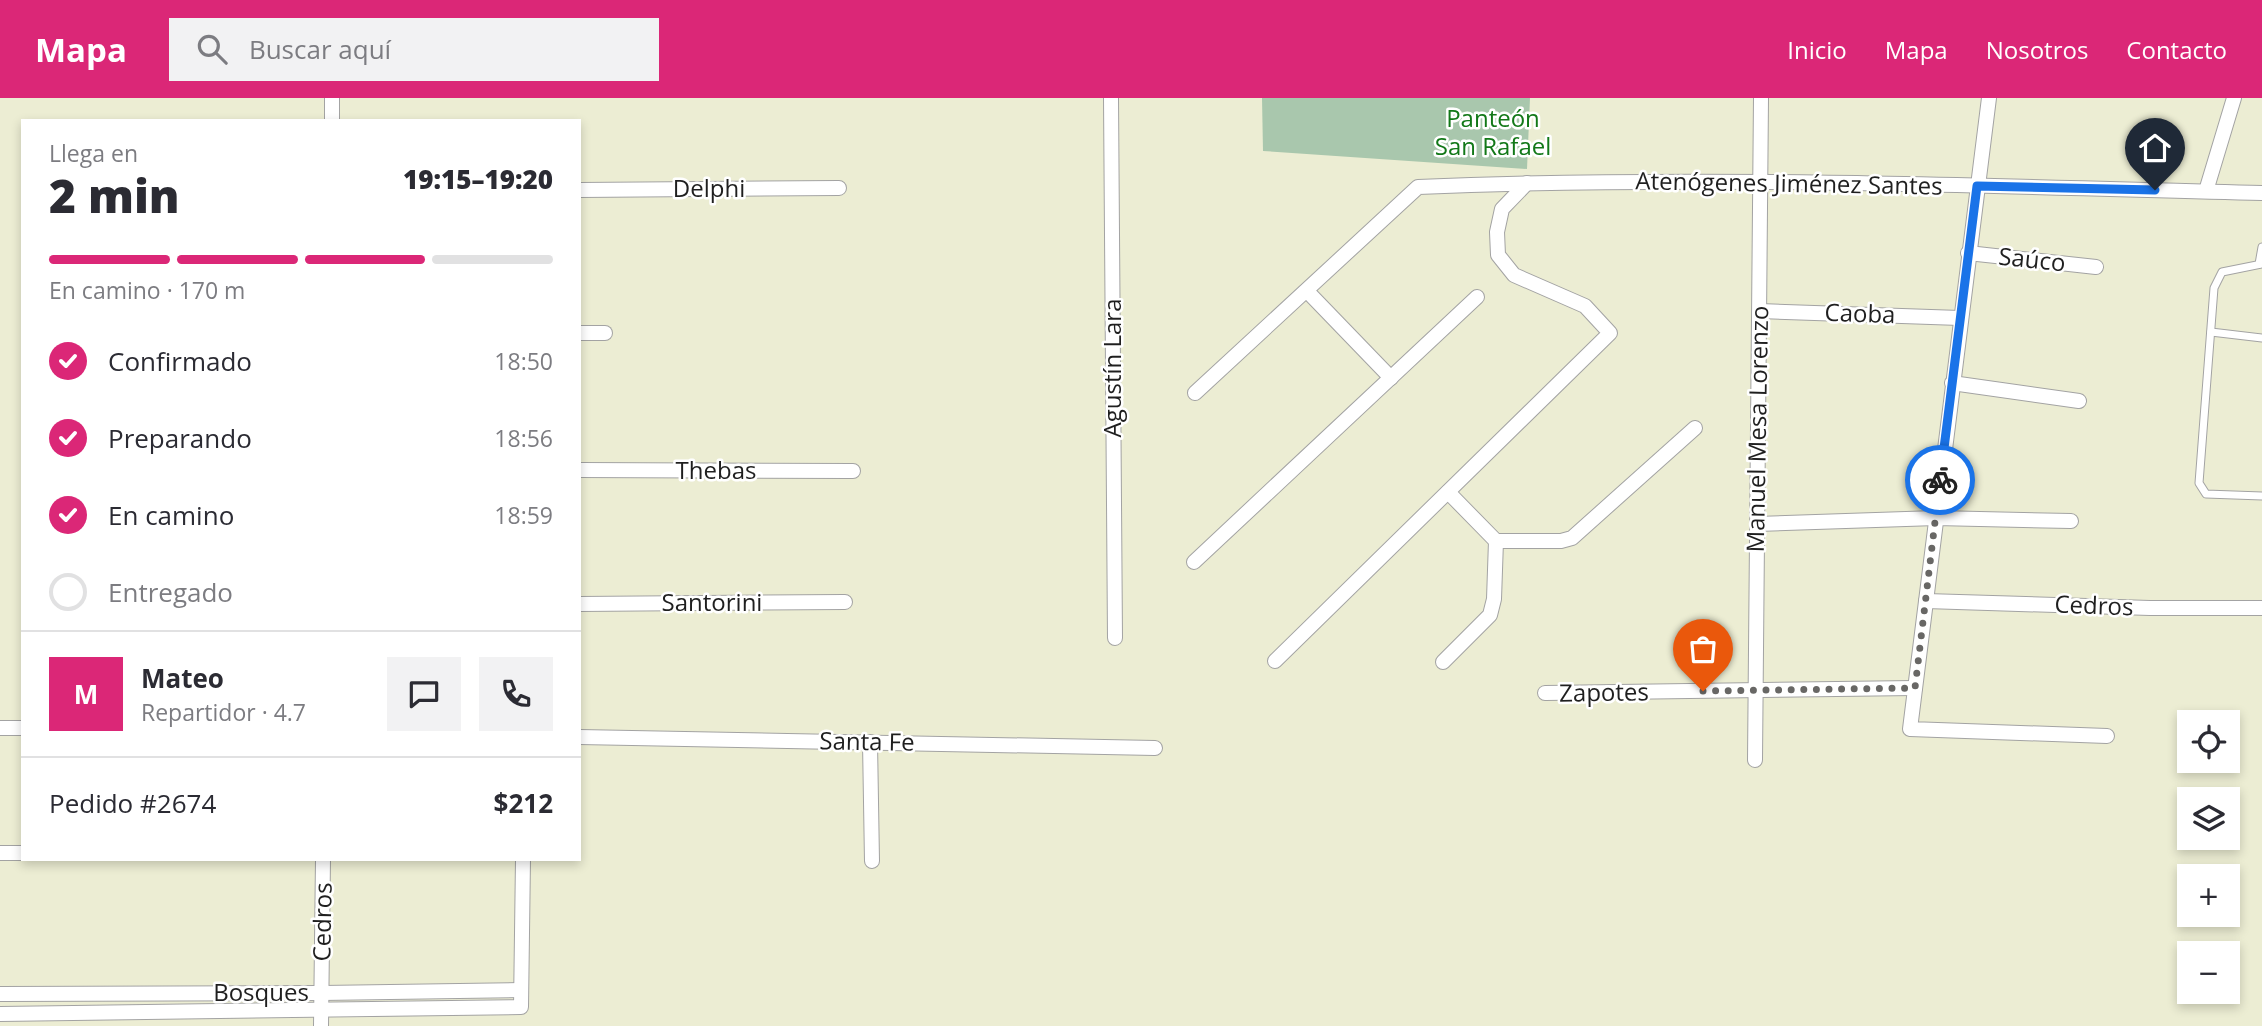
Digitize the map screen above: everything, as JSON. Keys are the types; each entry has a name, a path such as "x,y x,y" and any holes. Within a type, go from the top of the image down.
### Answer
{"street":[{"path":"331,119 332,98"},
{"name":"Agustín Lara","path":"1111,98 1115,638"},
{"name":"Manuel Mesa Lorenzo","path":"1755,760 1761,98"},
{"path":"1989,98 1910,729 2107,736"},
{"path":"2206,191 2234,98"},
{"name":"Atenógenes Jiménez Santes","path":"1195,393 1418,187 1761,181 2262,193"},
{"path":"1275,661 1610,333 1585,306 1514,275 1498,255 1497,232 1502,209 1527,183"},
{"name":"Delphi","path":"581,190 839,188"},
{"name":"Saúco","path":"1968,253 2096,267"},
{"path":"1307,291 1391,378"},
{"path":"1194,562 1477,297"},
{"name":"Caoba","path":"1759,311 1960,318"},
{"path":"581,333 606,332"},
{"path":"1952,383 2078,401"},
{"path":"1448,492 1496,541 1561,541 1572,538 1695,428"},
{"name":"Thebas","path":"581,470 853,471"},
{"path":"1757,524 1936,518 2071,521"},
{"path":"1443,662 1490,615 1494,599 1496,541"},
{"name":"Cedros","path":"1926,601 2150,608 2262,608"},
{"name":"Santorini","path":"581,604 845,602"},
{"name":"Zapotes","path":"1545,693 1915,688"},
{"path":"0,728 21,728"},
{"name":"Santa Fe","path":"581,737 1155,748"},
{"path":"870,742 873,862"},
{"path":"0,853 21,853"},
{"name":"Cedros","path":"321,1026 323,861"},
{"path":"521,990 523,861"},
{"name":"Bosques","path":"0,994 521,990 521,1007 0,1014"}],"lane":[{"path":"2262,247 2260,264 2222,272 2214,288 2199,483 2206,494 2262,496"},
{"path":"2211,332 2262,338"}],"green space":[{"path":"0,98 2262,98 2262,1026 0,1026"},
{"name":"Panteón San Rafael","path":"1262,98 1530,98 1527,169 1263,151"}],"way so far":[{"path":"1703,691 1915,688 1940,480"}],"route":[{"path":"1940,480 1977,186 2155,190"}]}
